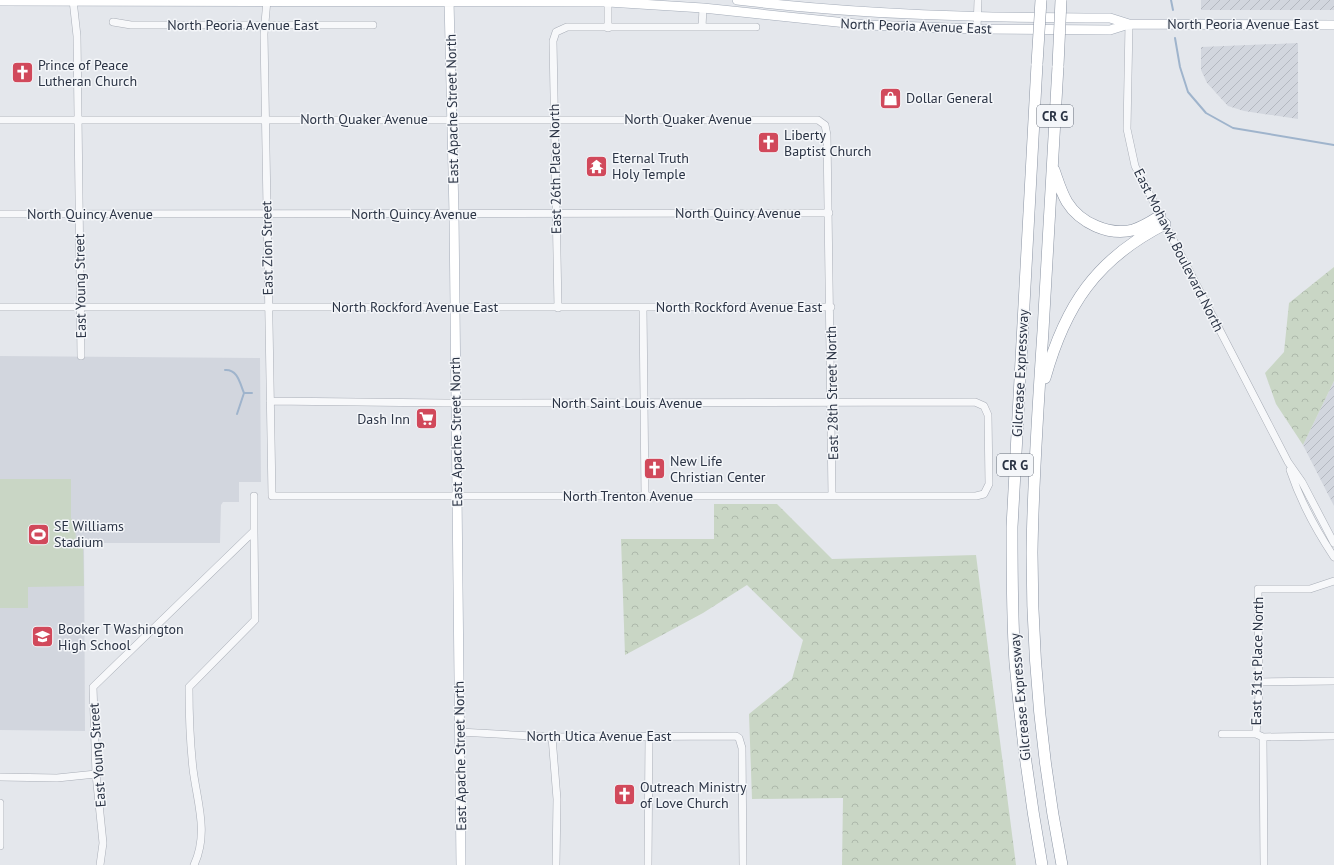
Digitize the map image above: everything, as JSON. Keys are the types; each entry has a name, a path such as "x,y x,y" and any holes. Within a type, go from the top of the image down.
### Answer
{"highway":[{"name":"Gilcrease Expressway","path":"1041,0 1013,511 1012,579 1015,663 1028,785 1042,865"},
{"name":"Gilcrease Expressway","path":"1061,0 1033,514 1034,632 1042,732 1053,820 1062,865"},
{"path":"1052,166 1068,203 1079,216 1091,224 1107,230 1127,231 1163,220"},
{"path":"1039,400 1059,334 1083,292 1104,267 1128,246 1163,220"}],"main road":[{"name":"East Apache Street North","path":"449,0 454,214 461,865"},
{"name":"North Peoria Avenue East","path":"737,0 818,9 977,18 1110,18 1128,24 1334,25"},
{"name":"North Peoria Avenue East","path":"0,1 608,1 703,8 866,25 977,29 1110,30 1128,24"}],"street":[{"name":"East Young Street","path":"73,0 77,36 78,213 81,356"},
{"name":"East Zion Street","path":"266,0 268,307 272,496"},
{"path":"977,29 978,0"},
{"path":"608,1 608,28 756,27"},
{"path":"702,27 703,8"},
{"name":"North Peoria Avenue East","path":"113,22 131,25 373,25"},
{"name":"East Mohawk Boulevard North","path":"1128,24 1127,129 1135,166 1288,462 1302,482 1334,543"},
{"name":"East 26th Place North","path":"558,308 555,213 553,41 556,32 564,28 608,28"},
{"name":"North Quaker Avenue","path":"0,120 811,119 823,123"},
{"name":"East 28th Street North","path":"823,123 828,135 832,496"},
{"name":"North Quincy Avenue","path":"0,214 829,213"},
{"name":"North Rockford Avenue East","path":"0,307 831,307"},
{"path":"644,307 645,495"},
{"name":"North Saint Louis Avenue","path":"270,402 975,402 984,406 988,414 989,484 984,494"},
{"name":"East Mohawk Boulevard North","path":"1288,462 1298,492 1334,557"},
{"name":"North Trenton Avenue","path":"272,496 976,496 984,494"},
{"path":"194,865 201,845 202,831 193,768 189,687 255,620 254,496"},
{"name":"East Young Street","path":"100,865 103,843 96,774 93,687 254,531"},
{"name":"East 31st Place North","path":"1264,865 1259,735 1258,589 1310,589 1334,582"},
{"path":"1258,682 1334,681"},
{"name":"North Utica Avenue East","path":"459,732 552,737 733,735 739,738 742,748 743,865"},
{"path":"1222,734 1334,736"},
{"path":"648,865 649,736"},
{"path":"552,737 557,799 556,865"},
{"path":"0,777 57,778 96,774"},
{"path":"0,803 0,846"}],"shaded area":[{"path":"1201,0 1334,0 1334,10 1201,10"},
{"path":"1298,43 1298,119 1244,111 1228,106 1207,83 1201,70 1201,47"},
{"name":"Booker T Washington High School","path":"0,356 260,358 261,482 239,482 239,502 223,502 221,505 220,543 84,543 85,731 0,730"},
{"path":"1334,381 1334,506 1303,445"}],"green space":[{"path":"1334,267 1334,381 1303,445 1276,404 1265,373 1284,352 1289,303"},
{"name":"SE Williams Stadium","path":"0,479 71,479 71,518 75,525 76,543 83,543 84,586 28,587 28,608 0,608"},
{"path":"714,504 777,504 832,559 976,555 1016,865 842,865 843,798 752,799 749,714 792,679 803,640 747,585 703,613 625,655 621,539 714,539"}],"waterway":[{"path":"1171,0 1173,10"},
{"path":"1175,38 1180,67 1188,92 1206,113 1233,128 1334,145"},
{"path":"225,370 229,370 236,374 244,393 252,393"},
{"path":"237,414 244,393"}],"place":[{"name":"Prince of Peace Lutheran Church","path":"22,73"},
{"name":"Dollar General","path":"891,98"},
{"name":"Liberty Baptist Church","path":"769,143"},
{"name":"Eternal Truth Holy Temple","path":"597,166"},
{"name":"Dash Inn","path":"426,419"},
{"name":"New Life Christian Center","path":"654,469"},
{"name":"SE Williams Stadium","path":"38,534"},
{"name":"Booker T Washington High School","path":"42,637"},
{"name":"Outreach Ministry of Love Church","path":"625,795"}]}
